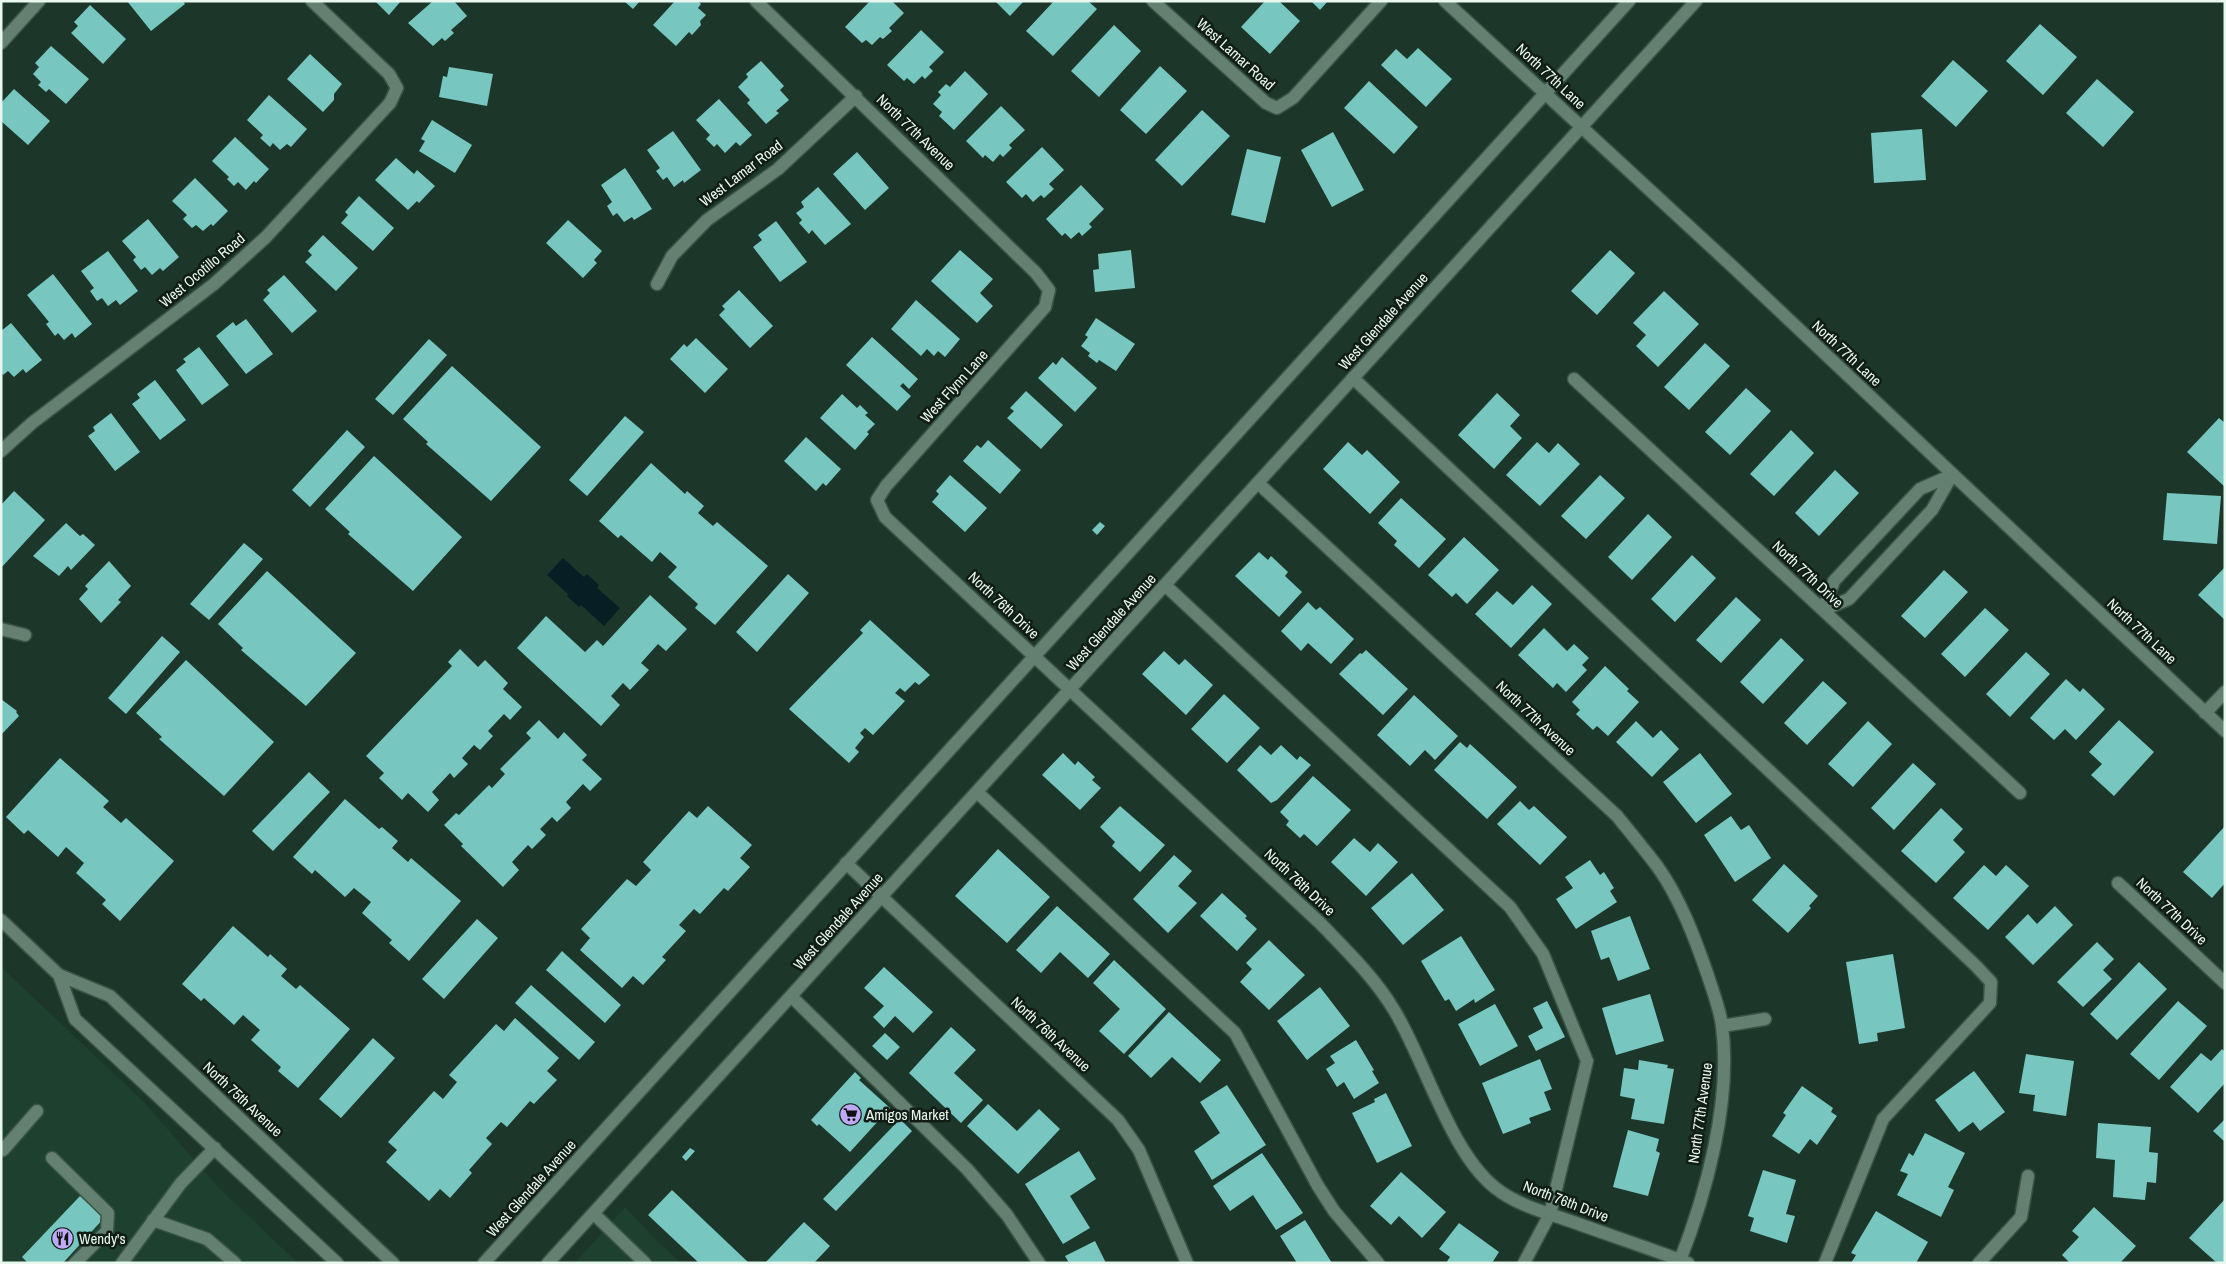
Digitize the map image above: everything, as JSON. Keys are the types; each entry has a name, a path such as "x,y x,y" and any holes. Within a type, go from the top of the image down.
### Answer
{"street":[{"path":"1,43 39,1"},
{"name":"West Ocotillo Road","path":"1,451 32,423 214,284 266,237 390,104 398,88 389,74 312,1"},
{"name":"North 77th Avenue","path":"756,1 856,96 1036,273 1049,290"},
{"name":"West Lamar Road","path":"1153,1 1266,103 1277,108 1293,98 1381,1"},
{"name":"North 77th Lane","path":"1445,1 1546,93 2225,731"},
{"name":"West Glendale Avenue","path":"484,1263 1034,654 1629,1"},
{"name":"West Glendale Avenue","path":"548,1263 883,897 976,792 1696,1"},
{"name":"West Lamar Road","path":"657,284 672,256 706,220 778,169 856,96"},
{"name":"West Flynn Lane","path":"877,500 886,486 1045,307 1049,290"},
{"path":"1353,378 1968,958 1991,982 1990,1003 1883,1119 1825,1263"},
{"name":"North 77th Drive","path":"1574,379 2020,793"},
{"path":"1823,610 1849,599 1932,510 1952,475"},
{"path":"1823,610 1834,581 1920,489 1952,475"},
{"name":"North 77th Avenue","path":"1258,483 1617,816 1658,867 1674,895 1701,956 1722,1026 1722,1094 1714,1149 1683,1262"},
{"name":"North 76th Drive","path":"877,500 885,517 1034,654 1321,924 1348,952 1394,1009 1412,1042 1454,1134 1482,1176 1500,1192 1526,1205 1683,1262"},
{"path":"1166,585 1510,908 1543,954 1587,1061 1550,1214 1524,1263"},
{"path":"1,629 25,635"},
{"path":"2205,713 2225,692"},
{"path":"976,792 1235,1033 1318,1186 1334,1211 1378,1263"},
{"name":"North 76th Avenue","path":"846,863 1118,1120 1139,1150 1187,1263"},
{"name":"North 77th Drive","path":"2118,883 2225,983"},
{"name":"North 75th Avenue","path":"1,920 59,975 110,996 393,1263"},
{"name":"North 75th Avenue","path":"59,975 75,1019 337,1263"},
{"path":"792,997 967,1169 1007,1215 1039,1263"},
{"path":"1722,1026 1765,1018"},
{"path":"3,1150 37,1110"},
{"path":"122,1263 181,1183 215,1148"},
{"path":"52,1158 108,1213 106,1231 75,1263"},
{"path":"1978,1263 2021,1217 2028,1176"},
{"path":"594,1214 645,1263"},
{"path":"152,1220 207,1239 235,1263"}],"shaded area":[{"path":"1,967 143,1101 217,1186 298,1263 1,1263"},
{"path":"625,1207 658,1242 681,1263 575,1263"}],"water":[{"path":"563,558 584,577 587,574 599,585 597,588 620,608 604,626 581,605 579,607 547,575"}],"building":[{"path":"127,1 183,1 185,4 151,31"},
{"path":"375,1 401,1 389,15"},
{"path":"433,1 454,1 467,16 451,30 454,33 445,41 442,38 433,46 408,23"},
{"path":"624,1 640,1 633,9"},
{"path":"675,1 698,1 701,4 698,8 706,15 700,21 701,25 692,35 689,32 676,46 653,25"},
{"path":"870,1 892,1 904,13 889,28 892,31 883,39 880,37 872,45 866,40 862,43 845,27"},
{"path":"995,1 1024,1 1010,16"},
{"path":"1054,1 1088,1 1097,9 1053,56 1026,31"},
{"path":"1265,1 1279,1 1300,21 1270,54 1241,27"},
{"path":"1311,1 1328,1 1320,10"},
{"path":"90,5 126,39 103,64 71,33 78,26 74,22"},
{"path":"2040,24 2077,57 2043,95 2006,61"},
{"path":"1114,25 1141,51 1099,97 1071,71"},
{"path":"921,30 944,52 929,67 933,71 925,79 922,76 914,84 907,78 904,81 887,65"},
{"path":"51,46 89,79 66,104 49,89 46,92 38,85 41,82 33,74 39,67 35,63"},
{"path":"1418,48 1452,79 1426,107 1381,65 1396,49 1407,59"},
{"path":"310,54 342,84 334,94 334,100 323,112 287,79"},
{"path":"1953,60 1988,91 1956,127 1921,96"},
{"path":"761,61 784,86 780,90 789,100 776,111 779,113 766,124 747,103 750,100 738,87 748,77 746,74"},
{"path":"1160,66 1187,91 1146,134 1120,110"},
{"path":"449,67 493,74 487,106 439,97 443,76 447,77"},
{"path":"965,71 988,94 954,130 939,116 942,112 933,104 941,95 938,92 946,84 950,87"},
{"path":"2097,79 2134,112 2103,147 2066,113"},
{"path":"1369,81 1418,127 1394,154 1344,108"},
{"path":"14,89 50,121 28,145 1,121 1,103"},
{"path":"269,95 307,129 291,147 287,144 280,150 273,143 270,147 260,138 263,135 247,120"},
{"path":"719,99 752,135 740,146 736,142 725,153 717,144 714,147 706,139 710,135 696,120"},
{"path":"1001,106 1025,130 1009,145 1012,148 1003,157 1000,154 993,162 985,155 983,158 966,141"},
{"path":"1202,110 1230,136 1182,186 1155,160"},
{"path":"432,120 472,145 455,173 419,151 425,141 421,139"},
{"path":"1922,129 1926,180 1874,183 1871,133"},
{"path":"673,131 701,170 684,183 683,180 674,187 667,177 663,180 656,171 660,168 647,150"},
{"path":"1333,132 1364,190 1332,207 1301,150"},
{"path":"235,137 269,169 256,183 254,181 246,190 238,182 234,186 227,179 229,177 212,161"},
{"path":"1042,147 1064,170 1049,184 1054,189 1044,198 1041,195 1033,202 1026,194 1022,198 1006,182"},
{"path":"1247,149 1281,157 1265,223 1231,215"},
{"path":"857,152 889,188 865,210 833,174"},
{"path":"396,158 414,174 417,170 435,186 419,203 417,201 408,210 375,180"},
{"path":"625,168 652,209 634,220 632,217 624,222 617,213 613,216 607,206 612,202 601,185"},
{"path":"195,178 228,211 213,226 211,224 203,231 196,225 192,228 183,219 187,215 172,201"},
{"path":"1081,185 1104,209 1089,224 1092,227 1082,236 1079,232 1071,239 1065,233 1062,236 1046,219"},
{"path":"818,187 851,224 825,245 812,230 809,234 799,223 802,220 796,213 804,207 801,202"},
{"path":"359,196 394,228 373,251 341,223 348,215 345,212"},
{"path":"148,219 179,257 163,271 160,268 152,275 145,267 141,270 133,260 136,257 122,241"},
{"path":"568,220 602,251 594,260 597,263 583,278 546,243"},
{"path":"776,221 807,262 780,282 753,247 762,240 758,235"},
{"path":"323,235 358,268 336,291 305,262 312,255 308,251"},
{"path":"960,250 993,279 980,293 993,306 977,323 931,281"},
{"path":"1131,250 1135,288 1095,292 1093,270 1099,269 1098,254"},
{"path":"1610,250 1635,273 1597,315 1571,291"},
{"path":"108,251 138,291 120,305 116,300 108,306 102,298 97,301 90,291 94,288 81,271"},
{"path":"53,274 92,324 75,338 72,333 64,340 58,333 55,336 46,324 49,322 27,295"},
{"path":"284,275 317,311 292,333 263,300 270,293 267,290"},
{"path":"739,290 773,326 750,348 719,315 725,309 722,306"},
{"path":"1664,291 1699,324 1658,367 1636,346 1646,335 1633,323"},
{"path":"916,300 960,339 945,357 938,351 934,356 927,349 921,356 891,329"},
{"path":"1096,318 1135,344 1116,371 1099,360 1097,363 1088,356 1090,353 1081,346 1088,337 1085,335"},
{"path":"246,319 273,354 246,374 216,336 233,322 236,326"},
{"path":"11,323 42,360 26,373 23,369 14,377 8,371 3,375 1,372 1,331"},
{"path":"872,337 918,379 909,389 903,383 900,386 911,396 897,411 846,365"},
{"path":"696,338 728,369 705,393 670,359 684,344 687,347"},
{"path":"429,339 447,355 393,415 375,399"},
{"path":"1705,343 1730,366 1689,410 1664,387"},
{"path":"199,347 229,385 202,405 176,370 186,362 183,359"},
{"path":"1062,357 1097,388 1075,412 1038,378 1053,362 1056,365"},
{"path":"452,366 541,447 491,501 426,444 428,442 403,419"},
{"path":"155,380 186,420 160,440 132,404 140,398 137,394"},
{"path":"1746,388 1771,411 1730,455 1705,432"},
{"path":"1026,391 1063,425 1041,449 1007,418 1014,411 1010,408"},
{"path":"1497,393 1520,415 1510,426 1522,438 1494,469 1458,435"},
{"path":"842,394 857,408 860,405 868,413 865,415 875,424 855,450 820,418"},
{"path":"111,413 140,452 115,471 88,436 95,431 93,427"},
{"path":"625,416 644,432 587,496 569,480"},
{"path":"2219,418 2225,423 2225,487 2187,452"},
{"path":"347,430 365,447 310,507 292,490"},
{"path":"1791,430 1814,453 1774,496 1750,474"},
{"path":"806,437 841,469 826,486 823,483 816,491 784,461"},
{"path":"988,440 1021,470 1000,494 963,461 977,445 981,448"},
{"path":"1348,442 1362,455 1367,450 1400,482 1370,514 1323,469"},
{"path":"1537,442 1549,453 1558,443 1580,464 1540,506 1506,475"},
{"path":"374,456 462,537 413,591 348,534 350,532 325,509"},
{"path":"651,463 685,494 687,491 704,506 698,513 713,526 717,522 768,566 715,625 695,608 698,604 668,577 677,567 660,552 652,562 621,535 618,538 599,521"},
{"path":"1835,470 1859,493 1819,536 1795,513"},
{"path":"950,475 987,508 965,532 932,502 939,494 936,491"},
{"path":"1600,475 1625,498 1586,539 1561,516"},
{"path":"14,491 45,520 1,568 1,505"},
{"path":"2167,493 2221,496 2217,544 2163,540"},
{"path":"1401,498 1446,539 1419,568 1394,545 1397,541 1378,523"},
{"path":"1648,514 1672,537 1632,580 1608,557"},
{"path":"1100,522 1105,526 1097,535 1092,530"},
{"path":"66,523 80,536 83,534 95,545 71,570 68,566 59,576 33,556"},
{"path":"1464,537 1499,570 1467,604 1456,593 1452,597 1428,575"},
{"path":"244,543 263,559 209,620 190,604"},
{"path":"1259,552 1268,560 1271,556 1288,572 1285,576 1302,592 1279,617 1235,576"},
{"path":"1692,555 1716,578 1675,622 1651,599"},
{"path":"109,561 131,586 118,600 121,602 101,623 79,599 88,589 85,586"},
{"path":"2225,567 2225,620 2198,595"},
{"path":"1944,570 1968,592 1925,638 1901,616"},
{"path":"267,571 356,653 306,706 241,650 243,648 218,624"},
{"path":"788,574 809,593 757,652 736,632"},
{"path":"1532,585 1552,604 1511,648 1475,614 1497,591 1513,605"},
{"path":"650,595 687,629 666,651 658,644 641,663 649,670 630,690 623,683 611,696 620,705 601,726 517,648 546,616 585,652 597,640 603,646"},
{"path":"1736,597 1761,620 1721,663 1696,640"},
{"path":"1308,602 1316,610 1320,607 1354,639 1331,664 1308,643 1301,651 1281,631"},
{"path":"1985,608 2009,630 1965,677 1941,654"},
{"path":"870,620 930,675 919,685 915,682 905,692 900,688 895,693 905,701 873,735 865,728 860,733 864,737 855,748 859,752 849,763 789,709 863,633 860,630"},
{"path":"1544,628 1567,651 1574,644 1589,658 1582,665 1587,670 1566,692 1557,683 1553,688 1518,655"},
{"path":"162,636 180,652 126,714 108,698"},
{"path":"1781,638 1804,660 1763,704 1740,682"},
{"path":"460,649 478,667 485,660 508,683 503,689 522,707 510,720 504,714 488,731 493,736 480,750 474,745 462,758 468,764 454,778 450,773 432,792 439,800 428,812 408,793 402,800 379,778 384,773 366,756 452,666 448,662"},
{"path":"1366,650 1408,689 1383,715 1339,674 1360,653 1362,654"},
{"path":"1164,651 1179,665 1185,659 1213,685 1186,715 1142,674"},
{"path":"2026,652 2050,674 2010,717 1986,694"},
{"path":"186,660 274,742 224,796 159,739 162,737 136,713"},
{"path":"1605,666 1629,689 1627,691 1639,702 1608,736 1597,726 1593,730 1576,714 1580,710 1572,702"},
{"path":"2066,679 2080,692 2083,688 2105,709 2076,740 2065,729 2054,740 2030,718"},
{"path":"1823,681 1847,703 1807,745 1784,723"},
{"path":"1224,694 1260,728 1227,763 1191,729"},
{"path":"1414,695 1458,736 1435,760 1425,750 1410,766 1377,735"},
{"path":"1,699 17,711 19,716 1,735"},
{"path":"539,720 558,739 564,732 587,755 582,760 602,779 590,791 583,784 566,802 571,808 557,822 552,817 540,829 546,835 532,849 528,845 512,862 519,870 503,887 461,846 463,844 444,825 456,813 459,815 489,785 492,788 505,774 500,769 531,738 526,733"},
{"path":"2119,720 2154,752 2114,796 2091,775 2102,764 2089,752"},
{"path":"1636,721 1653,738 1661,730 1679,749 1652,777 1616,742"},
{"path":"1868,721 1892,744 1853,787 1828,764"},
{"path":"1460,742 1467,748 1470,744 1517,787 1487,819 1434,770"},
{"path":"1260,745 1271,755 1281,745 1297,760 1300,756 1311,765 1277,800 1271,803 1237,770"},
{"path":"1063,753 1075,765 1078,761 1095,777 1092,780 1101,788 1080,810 1042,775"},
{"path":"1700,753 1732,794 1696,823 1663,782"},
{"path":"60,758 109,801 103,807 121,823 126,818 174,861 120,921 102,904 106,900 76,873 84,863 66,847 58,857 28,830 24,834 6,817"},
{"path":"1913,763 1936,784 1894,830 1871,808"},
{"path":"309,772 330,792 273,851 252,831"},
{"path":"1313,776 1351,810 1317,846 1304,834 1300,838 1286,825 1289,821 1280,812"},
{"path":"345,799 379,829 382,827 398,841 392,848 408,862 411,858 461,901 409,961 389,943 392,940 362,913 371,902 354,888 345,897 315,870 312,874 293,857"},
{"path":"1520,801 1529,810 1534,806 1567,837 1540,865 1497,824"},
{"path":"708,806 752,845 740,858 750,867 728,891 724,888 700,914 694,909 679,925 686,931 662,957 666,960 643,985 633,976 622,988 580,950 590,938 581,929 627,879 636,886 651,870 643,862 689,811 697,818"},
{"path":"1120,806 1165,845 1140,872 1112,846 1115,842 1100,827"},
{"path":"1941,808 1963,829 1953,840 1965,852 1936,883 1901,851"},
{"path":"1731,816 1741,830 1749,825 1771,858 1735,882 1704,835"},
{"path":"2225,826 2225,883 2212,898 2183,872"},
{"path":"1354,838 1370,852 1378,843 1398,862 1366,896 1331,862"},
{"path":"998,849 1050,897 1007,943 955,896"},
{"path":"1174,855 1192,871 1178,886 1197,903 1168,933 1133,899"},
{"path":"1590,860 1600,875 1604,872 1614,888 1610,891 1617,902 1576,929 1556,899 1573,888 1565,877"},
{"path":"1784,864 1818,896 1809,906 1811,908 1788,933 1752,900"},
{"path":"1984,865 1996,876 2006,865 2029,886 1988,930 1953,898"},
{"path":"1412,873 1444,910 1403,945 1371,908"},
{"path":"1222,893 1247,916 1245,918 1257,929 1237,951 1200,916"},
{"path":"1057,906 1110,954 1088,978 1060,952 1041,973 1016,950"},
{"path":"2055,906 2073,925 2033,965 2005,937 2028,914 2037,924"},
{"path":"1630,916 1650,969 1618,981 1609,957 1601,960 1591,931"},
{"path":"477,919 498,938 444,999 422,979"},
{"path":"233,926 268,957 270,954 287,969 281,976 296,989 300,985 350,1029 298,1088 278,1071 281,1067 251,1040 260,1030 243,1015 234,1025 204,998 201,1001 182,984"},
{"path":"1461,936 1495,990 1475,1003 1474,999 1456,1011 1449,999 1445,1001 1421,961"},
{"path":"1269,940 1305,975 1269,1010 1240,982 1252,969 1246,963"},
{"path":"2097,942 2114,959 2103,970 2112,979 2083,1007 2057,982"},
{"path":"562,951 621,1005 605,1023 546,970"},
{"path":"1893,954 1905,1028 1877,1033 1878,1041 1859,1044 1846,962"},
{"path":"1114,960 1166,1009 1124,1054 1099,1031 1120,1009 1093,983"},
{"path":"2139,962 2167,989 2117,1040 2090,1014"},
{"path":"884,967 933,1012 913,1033 895,1016 884,1028 873,1017 884,1006 864,988"},
{"path":"531,985 595,1042 579,1060 515,1003"},
{"path":"1320,987 1350,1026 1307,1060 1277,1021"},
{"path":"1650,994 1664,1041 1616,1055 1602,1008"},
{"path":"1547,1001 1565,1037 1536,1051 1528,1036 1543,1028 1533,1008"},
{"path":"2178,1001 2207,1026 2159,1080 2130,1054"},
{"path":"1495,1004 1518,1046 1480,1066 1458,1024"},
{"path":"1169,1012 1221,1060 1200,1083 1172,1057 1151,1078 1128,1056"},
{"path":"515,1018 559,1058 547,1071 557,1080 534,1104 530,1101 507,1127 501,1122 486,1138 492,1144 469,1170 472,1173 450,1198 440,1189 429,1201 386,1162 397,1150 388,1142 434,1091 443,1099 457,1082 449,1075 496,1024 504,1031"},
{"path":"951,1027 976,1050 954,1073 983,1100 961,1123 909,1073"},
{"path":"885,1033 900,1047 887,1060 872,1046"},
{"path":"373,1038 395,1058 341,1118 319,1099"},
{"path":"1356,1040 1374,1070 1372,1071 1379,1083 1354,1099 1344,1082 1337,1087 1326,1069 1335,1063 1330,1056"},
{"path":"2222,1049 2225,1052 2225,1083 2198,1113 2170,1087 2201,1053 2211,1061"},
{"path":"2026,1054 2074,1061 2066,1116 2033,1111 2035,1095 2019,1093"},
{"path":"1540,1059 1552,1089 1544,1092 1551,1110 1529,1118 1531,1123 1503,1134 1482,1083"},
{"path":"1639,1060 1668,1065 1667,1068 1674,1069 1664,1124 1631,1119 1635,1099 1620,1096 1624,1068 1638,1070"},
{"path":"1974,1071 2005,1112 1980,1131 1973,1122 1959,1132 1935,1100"},
{"name":"Amigos Market","path":"855,1072 861,1078 859,1080 890,1108 850,1152 819,1124 817,1126 811,1120"},
{"path":"1227,1085 1266,1145 1212,1180 1194,1151 1220,1133 1200,1102"},
{"path":"1802,1086 1833,1108 1831,1112 1837,1116 1817,1145 1810,1139 1799,1154 1772,1136 1786,1115 1783,1113"},
{"path":"1386,1093 1412,1146 1377,1163 1352,1113 1375,1102 1374,1099"},
{"path":"988,1104 1017,1131 1039,1109 1060,1129 1018,1174 967,1126"},
{"path":"900,1119 912,1131 836,1211 823,1199"},
{"path":"2225,1119 2225,1142 2213,1131"},
{"path":"2098,1123 2151,1127 2149,1152 2158,1153 2156,1183 2147,1182 2145,1200 2113,1197 2115,1160 2096,1158"},
{"path":"1628,1130 1659,1139 1656,1151 1660,1153 1648,1196 1613,1187"},
{"path":"1925,1133 1965,1153 1948,1187 1954,1190 1941,1217 1897,1195 1908,1174 1900,1171 1909,1153 1913,1156"},
{"path":"690,1148 695,1151 686,1161 682,1157"},
{"path":"1079,1151 1096,1179 1070,1196 1090,1228 1063,1244 1025,1184"},
{"path":"1262,1153 1303,1213 1276,1230 1253,1195 1230,1211 1213,1186"},
{"path":"1763,1170 1796,1180 1786,1214 1795,1216 1787,1243 1750,1231 1754,1218 1748,1216"},
{"path":"1401,1172 1446,1212 1422,1238 1399,1216 1391,1225 1370,1206"},
{"path":"672,1190 749,1263 699,1263 648,1215"},
{"name":"Wendy's","path":"80,1196 104,1218 63,1263 28,1263 22,1257"},
{"path":"2225,1199 2225,1263 2217,1263 2189,1238"},
{"path":"2094,1207 2136,1246 2120,1263 2070,1263 2062,1255 2079,1237 2072,1231"},
{"path":"1876,1211 1928,1242 1916,1263 1851,1263 1856,1255 1851,1253"},
{"path":"1305,1220 1332,1263 1297,1263 1280,1236"},
{"path":"804,1222 830,1246 814,1263 765,1263"},
{"path":"1459,1223 1499,1252 1492,1263 1446,1263 1450,1257 1439,1249"},
{"path":"1095,1241 1106,1263 1069,1263 1065,1256"}],"place":[{"name":"Amigos Market","path":"850,1114"},
{"name":"Wendy's","path":"63,1238"}]}
